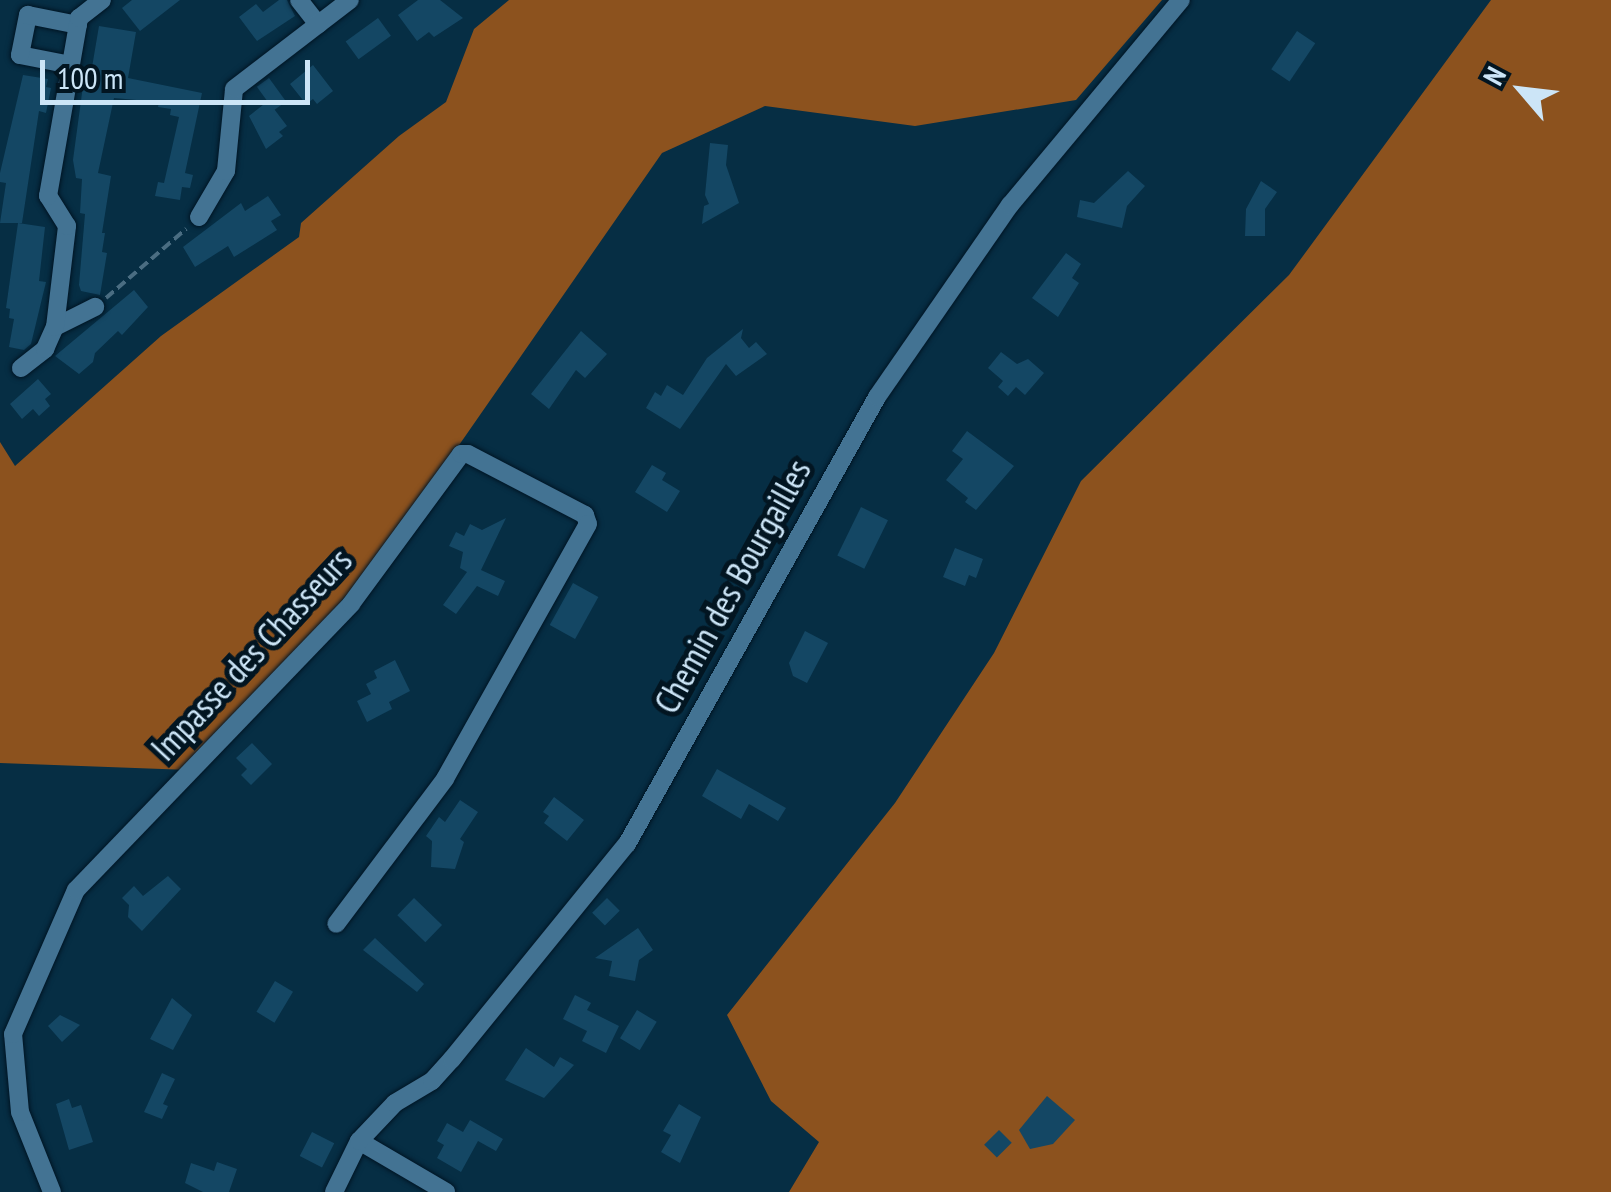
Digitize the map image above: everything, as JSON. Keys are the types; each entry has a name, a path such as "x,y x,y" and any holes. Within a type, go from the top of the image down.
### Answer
{"street":[{"path":"20,368 45,349 55,328 67,226 48,196 78,25 80,18 102,0"},
{"path":"299,0 318,24"},
{"path":"199,217 226,172 234,89 350,0"},
{"name":"Chemin des Bourgailles","path":"334,1192 360,1141 396,1103 432,1081 452,1059 627,844 876,397 1010,205 1180,0"},
{"path":"71,66 20,55 28,15 78,25"},
{"path":"55,328 95,308"},
{"name":"Impasse des Chasseurs","path":"52,1192 20,1112 14,1034 76,890 350,604 464,453 585,515 588,524 445,779 336,924"},
{"path":"360,1141 446,1192"}],"path":[{"path":"95,308 199,217"}],"shaded area":[{"path":"509,0 1162,0 1076,100 915,126 765,106 662,153 382,556 189,770 0,763 0,442 15,466 161,336 299,237 301,223 399,136 446,102 474,29"},
{"path":"1491,0 1611,0 1611,1192 789,1192 819,1142 771,1101 727,1015 895,803 994,653 1081,481 1289,275"}],"building":[{"path":"132,0 180,0 140,31 122,8"},
{"path":"279,0 287,0 295,16 257,41 239,17 256,4 263,12"},
{"path":"418,0 440,0 463,18 434,37 429,32 417,41 398,15"},
{"path":"378,18 391,36 359,59 346,42"},
{"path":"99,26 136,32 128,78 202,93 185,173 193,175 190,188 182,187 180,200 155,196 158,182 164,183 179,117 170,115 171,109 158,107 159,102 114,98 98,173 111,176 102,233 102,252 107,253 100,295 81,291 79,285 85,214 80,213 82,179 76,178 73,160 84,78 90,79"},
{"path":"1297,31 1315,43 1290,81 1271,69"},
{"path":"313,65 333,91 317,104 313,99 306,104 290,84"},
{"path":"23,75 48,79 46,87 51,88 46,113 39,111 22,223 0,223 6,183 0,182 0,173"},
{"path":"269,78 286,101 274,110 257,87"},
{"path":"268,101 287,126 279,132 283,136 266,149 249,116"},
{"path":"710,143 728,145 726,165 739,203 702,224 704,206 709,204 705,195"},
{"path":"1128,171 1145,186 1127,206 1122,228 1077,217 1080,200 1094,203"},
{"path":"1261,181 1277,192 1265,209 1265,236 1245,236 1246,209"},
{"path":"268,196 281,215 271,221 277,230 234,257 228,246 195,267 183,247 241,203 245,211"},
{"path":"18,223 45,227 39,281 46,282 31,344 24,350 9,347 14,319 9,318 10,309 6,308"},
{"path":"1066,253 1081,264 1072,278 1079,283 1058,317 1032,298"},
{"path":"134,290 148,307 122,335 118,331 95,353 93,362 79,374 55,356"},
{"path":"743,329 741,338 749,348 756,342 767,354 736,376 726,364 680,429 646,408 655,392 661,396 667,385 683,395 707,358"},
{"path":"581,331 607,354 585,378 576,370 549,409 531,394"},
{"path":"1001,352 1017,364 1028,359 1044,373 1025,395 1016,387 1008,396 998,387 1003,381 988,368"},
{"path":"38,379 51,394 45,399 50,406 39,416 33,409 22,419 10,404"},
{"path":"967,431 1014,466 976,510 946,480 963,459 952,451"},
{"path":"652,465 666,473 662,480 680,491 667,512 635,492"},
{"path":"861,507 888,520 864,569 837,556"},
{"path":"506,518 481,570 505,581 498,596 477,586 456,614 443,605 467,572 460,568 463,552 449,546 456,532 464,536 470,524 482,530"},
{"path":"955,548 983,559 976,578 969,575 965,586 943,577"},
{"path":"573,583 598,597 575,639 550,625"},
{"path":"805,631 828,643 807,683 793,676 789,663"},
{"path":"395,660 410,691 389,702 392,709 367,722 357,701 371,694 366,684 377,678 374,671"},
{"path":"252,743 272,764 251,785 241,775 247,769 236,758"},
{"path":"717,769 786,808 778,821 749,804 741,819 702,796"},
{"path":"554,797 584,820 567,841 544,823 549,816 543,812"},
{"path":"460,800 478,812 460,839 464,842 455,869 431,867 432,841 426,836 439,817 445,822"},
{"path":"168,876 181,889 142,931 128,917 129,905 122,898 134,886 143,896"},
{"path":"414,898 442,925 425,942 397,915"},
{"path":"607,898 620,911 605,926 592,913"},
{"path":"638,928 653,950 639,960 635,981 609,976 612,961 595,958"},
{"path":"375,938 424,984 417,992 363,950"},
{"path":"275,981 293,992 274,1023 256,1012"},
{"path":"575,995 591,1003 587,1010 619,1026 606,1053 582,1041 587,1031 563,1019"},
{"path":"172,998 192,1015 173,1050 150,1039"},
{"path":"637,1010 657,1022 640,1050 620,1038"},
{"path":"60,1015 80,1025 62,1042 48,1026"},
{"path":"526,1048 554,1067 560,1057 574,1065 544,1098 505,1080"},
{"path":"162,1073 175,1079 163,1104 168,1106 162,1119 144,1112"},
{"path":"1047,1096 1075,1120 1053,1144 1030,1149 1019,1130"},
{"path":"69,1099 72,1108 81,1105 93,1142 69,1150 56,1104"},
{"path":"679,1104 701,1117 680,1163 661,1152 671,1135 663,1131"},
{"path":"470,1120 503,1139 496,1151 478,1141 461,1172 437,1158 444,1145 437,1141 447,1123 463,1132"},
{"path":"999,1130 1012,1143 997,1158 984,1145"},
{"path":"312,1132 334,1143 322,1167 300,1156"},
{"path":"217,1162 237,1169 229,1192 203,1192 185,1183 191,1163 214,1171"}]}
